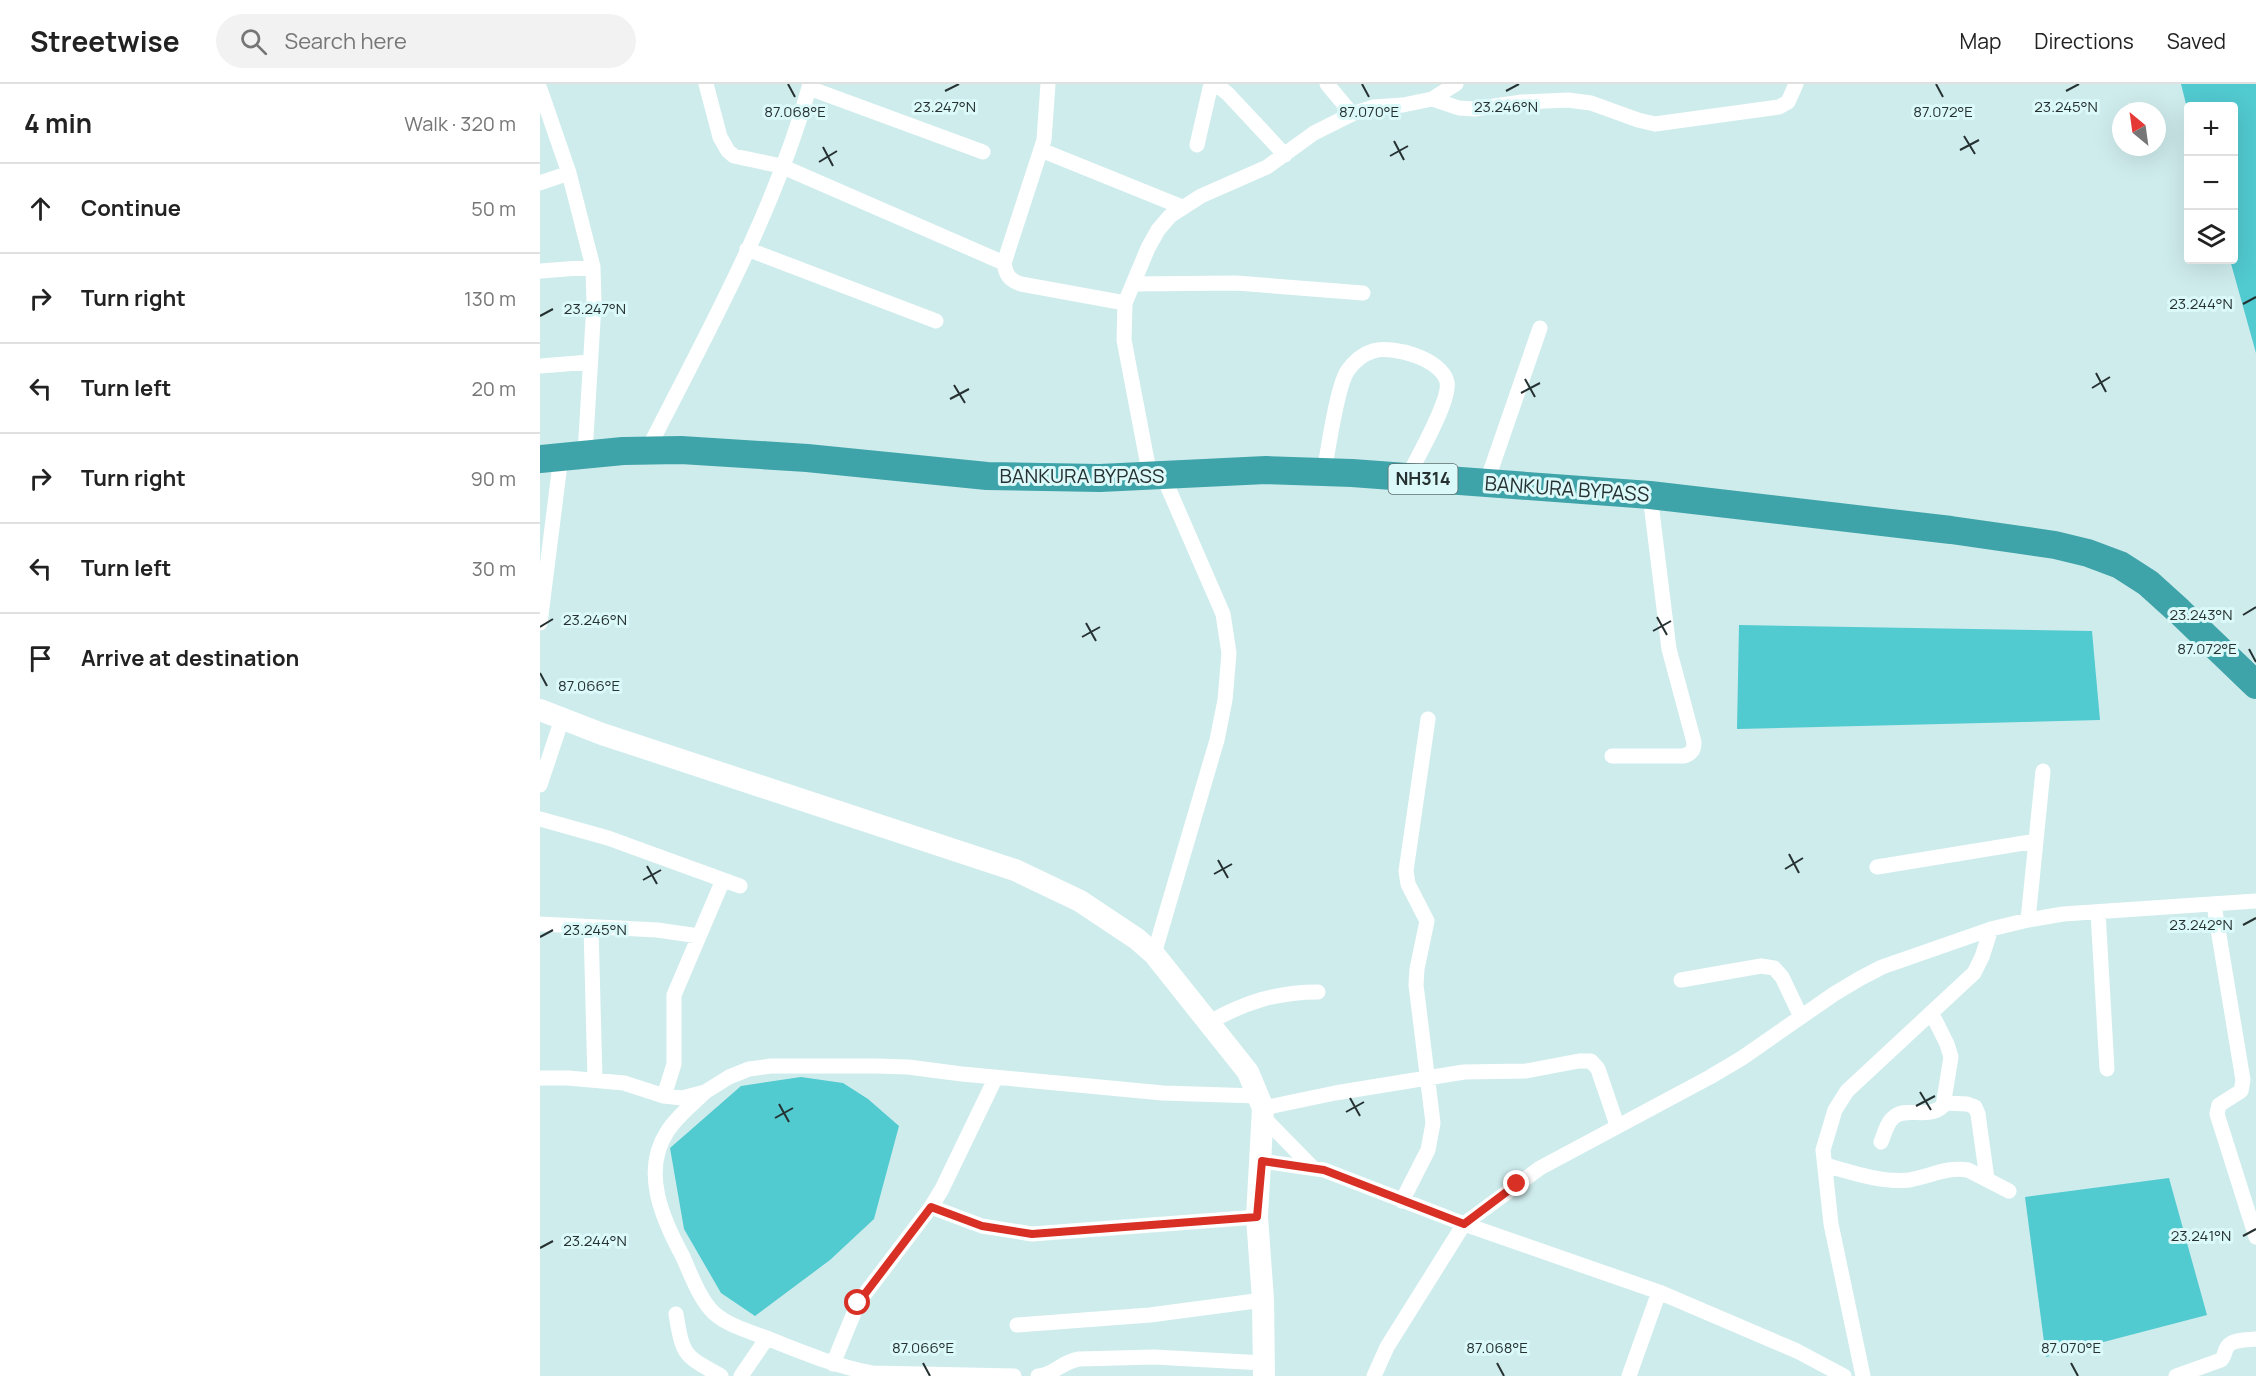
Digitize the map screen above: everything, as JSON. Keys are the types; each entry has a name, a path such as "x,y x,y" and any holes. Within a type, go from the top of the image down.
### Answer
{"highway":[{"name":"BANKURA BYPASS","path":"562,456 681,450 807,458 987,476 1100,478 1266,470 1324,472 1650,495 1952,530 2055,544 2120,565 2148,583 2180,611 2256,685"}],"street":[{"path":"706,84 720,137 728,151 734,156 781,166 1004,263"},
{"path":"1048,84 1045,131 1041,150 1004,263 1005,273 1011,281 1020,285 1125,303"},
{"path":"1197,145 1211,84"},
{"path":"1216,84 1285,155"},
{"path":"1327,84 1352,114"},
{"path":"1154,954 1217,740 1225,700 1229,653 1223,614 1156,476 1124,340 1125,303 1158,230 1170,216 1182,207 1267,167 1314,133 1352,114 1373,107 1403,105 1432,99 1456,84"},
{"path":"1432,99 1459,108 1474,109 1522,102 1568,100 1591,103 1655,124 1779,107 1788,102 1796,84"},
{"path":"647,451 736,275 781,166 809,86 983,152"},
{"path":"540,89 569,173 593,267 594,304 590,362 562,456 540,623"},
{"path":"1041,150 1182,207"},
{"path":"540,183 569,173"},
{"path":"747,249 936,321"},
{"path":"540,271 593,267"},
{"path":"1133,284 1236,283 1363,293"},
{"path":"1486,484 1540,328"},
{"path":"1324,472 1341,386 1346,372 1357,359 1372,351 1388,348 1433,363 1442,371 1447,382 1447,397 1407,478"},
{"path":"540,366 590,362"},
{"path":"1612,756 1684,756 1694,748 1669,649 1650,495"},
{"path":"540,710 1015,870 1080,901 1117,924 1154,954 1248,1072 1261,1107 1262,1161 1257,1217 1263,1300 1264,1370 1154,1357 1079,1359 1067,1361 1052,1371 1038,1376"},
{"path":"540,785 544,762 562,719"},
{"path":"1402,1201 1428,1150 1433,1123 1416,985 1427,921 1408,885 1407,871 1428,719"},
{"path":"2028,920 2043,771"},
{"path":"540,819 608,838 740,886"},
{"path":"1877,867 2036,841"},
{"path":"664,1096 674,1064 674,995 723,880"},
{"path":"1374,1376 1387,1347 1464,1224 1540,1167 1617,1125 1671,1100 1718,1072 1834,994 1882,967 1991,929 2028,920 2063,914 2256,901"},
{"path":"2214,905 2242,1080 2241,1091 2219,1105 2217,1114 2256,1238"},
{"path":"2098,912 2107,1069"},
{"path":"540,924 657,930 699,936"},
{"path":"591,927 595,1080"},
{"path":"1863,1376 1831,1224 1823,1150 1826,1133 1835,1110 1847,1091 1974,973 1991,929"},
{"path":"1681,980 1761,966 1774,968 1782,977 1801,1017"},
{"path":"1210,1022 1259,998 1295,992 1318,992"},
{"path":"1881,1142 1891,1119 1897,1115 1930,1113 1941,1109 1944,1103 1951,1057 1932,1014"},
{"path":"1014,1376 872,1373 833,1364 741,1328 714,1313 686,1264 661,1209 655,1183 654,1164 667,1131 705,1092 729,1077 749,1068 771,1066 908,1067 1163,1093 1261,1107 1476,1070 1526,1071 1579,1061 1591,1061 1598,1069 1617,1125"},
{"path":"833,1364 858,1303 931,1207 996,1077"},
{"path":"540,1078 624,1083 664,1096 682,1098 705,1092"},
{"path":"1944,1103 1972,1105 1977,1110 1987,1179"},
{"path":"1261,1107 1313,1168"},
{"path":"1262,1161 1324,1170 1464,1224 1659,1292 1797,1351 1844,1376"},
{"path":"1825,1166 1906,1180 1953,1168 1968,1170 2009,1191"},
{"path":"931,1207 982,1226 1032,1234 1257,1217"},
{"path":"1629,1376 1659,1292"},
{"path":"1017,1325 1150,1315 1263,1300"},
{"path":"676,1314 681,1344 687,1354 721,1376"},
{"path":"741,1376 766,1338"},
{"path":"2176,1376 2221,1360 2232,1343 2256,1339"}],"water":[{"path":"2181,84 2256,84 2256,353 2231,264 2238,264 2238,102 2186,102"},
{"path":"1739,625 2092,631 2100,720 1737,729"},
{"path":"801,1077 843,1083 868,1099 899,1126 874,1219 830,1260 755,1316 721,1293 684,1229 670,1148 741,1086"},
{"path":"2169,1178 2207,1315 2046,1357 2025,1197"}],"route":[{"path":"858,1303 931,1207 982,1226 1032,1234 1257,1217 1262,1161 1324,1170 1464,1224 1517,1184"}]}
